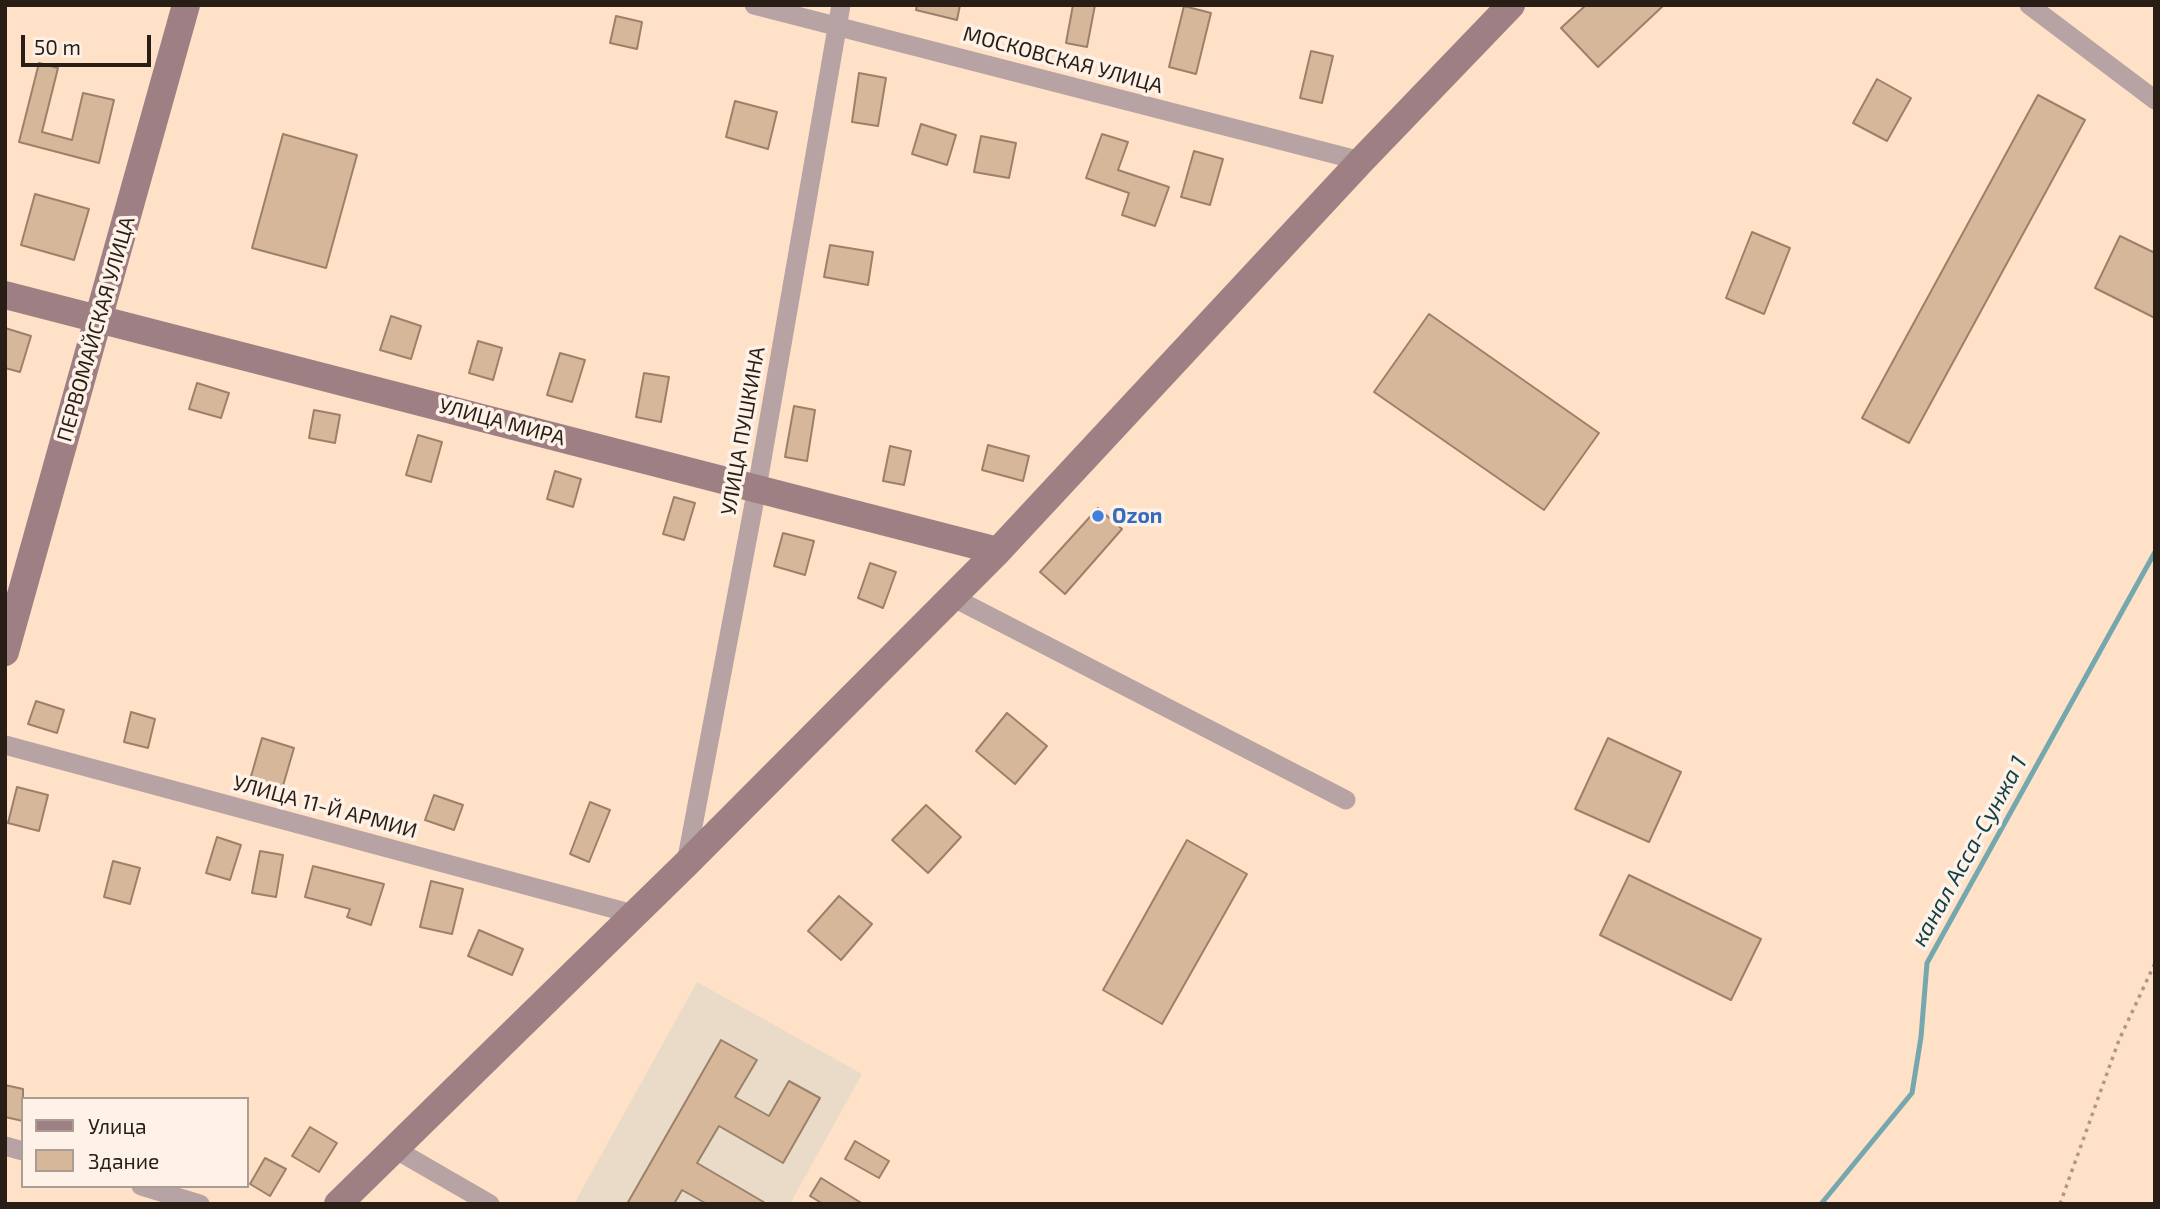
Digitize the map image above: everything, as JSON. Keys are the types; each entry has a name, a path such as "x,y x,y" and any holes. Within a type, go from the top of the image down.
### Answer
{"street":[{"name":"ПЕРВОМАЙСКАЯ УЛИЦА","path":"5,652 186,5"},
{"name":"МОСКОВСКАЯ УЛИЦА","path":"754,5 1361,161"},
{"name":"УЛИЦА ПУШКИНА","path":"686,864 757,488 841,5"},
{"path":"338,1204 686,864 998,551 1361,161 1511,5"},
{"path":"2029,5 2155,100"},
{"name":"УЛИЦА МИРА","path":"5,295 100,317 998,551"},
{"path":"952,597 1346,800"},
{"name":"УЛИЦА 11-Й АРМИИ","path":"5,745 633,914"},
{"path":"393,1148 491,1204"},
{"path":"148,1188 200,1204"}],"path":[{"path":"2060,1204 2119,1040 2155,963"}],"shaded area":[{"path":"697,982 862,1074 790,1204 574,1204"}],"building":[{"path":"917,5 960,5 957,20 916,10"},
{"path":"1073,5 1095,5 1087,47 1066,43"},
{"path":"1586,5 1664,5 1598,67 1561,28"},
{"path":"1184,6 1211,13 1196,74 1169,67"},
{"path":"616,16 642,22 637,49 610,43"},
{"path":"1311,51 1333,56 1322,103 1300,98"},
{"path":"39,63 58,68 42,132 72,140 83,93 114,100 99,163 19,142"},
{"path":"859,73 886,78 878,126 852,122"},
{"path":"1877,79 1911,98 1887,141 1853,123"},
{"path":"2038,95 2085,120 1909,443 1862,418"},
{"path":"735,101 777,112 768,149 726,137"},
{"path":"921,124 956,135 947,165 912,154"},
{"path":"283,134 357,155 326,268 252,248"},
{"path":"1102,134 1128,142 1118,170 1169,187 1155,226 1122,215 1129,193 1086,178"},
{"path":"981,136 1016,143 1009,178 974,172"},
{"path":"1194,151 1223,159 1210,205 1181,197"},
{"path":"35,194 89,209 74,260 21,245"},
{"path":"1752,232 1790,248 1764,314 1726,298"},
{"path":"2120,236 2155,253 2155,318 2095,288"},
{"path":"830,245 873,252 868,285 824,277"},
{"path":"1429,314 1599,433 1544,510 1374,392"},
{"path":"391,316 421,326 411,359 380,350"},
{"path":"5,328 31,336 20,372 5,368"},
{"path":"478,341 502,348 493,380 469,373"},
{"path":"560,353 585,360 572,402 547,395"},
{"path":"644,373 669,377 661,422 636,417"},
{"path":"197,383 229,393 221,418 189,409"},
{"path":"794,406 815,410 807,461 785,457"},
{"path":"314,410 340,415 335,443 309,438"},
{"path":"418,435 442,442 431,482 406,475"},
{"path":"988,445 1029,456 1023,481 982,470"},
{"path":"890,446 911,451 904,485 883,481"},
{"path":"555,471 581,479 573,507 547,499"},
{"path":"674,497 695,503 684,540 663,534"},
{"path":"1098,508 1122,529 1065,594 1040,572"},
{"path":"783,533 814,541 805,575 774,566"},
{"path":"870,563 896,572 883,608 858,598"},
{"path":"36,701 64,710 57,733 28,724"},
{"path":"131,712 155,719 148,748 124,742"},
{"path":"1007,713 1047,746 1015,784 976,751"},
{"path":"262,738 294,748 282,789 250,780"},
{"path":"1608,738 1681,772 1649,842 1575,809"},
{"path":"17,787 48,795 39,831 8,823"},
{"path":"434,795 463,805 454,830 425,820"},
{"path":"590,802 610,810 589,862 570,854"},
{"path":"926,805 961,837 928,873 892,840"},
{"path":"217,837 241,845 230,880 206,873"},
{"path":"1187,840 1247,874 1162,1024 1103,990"},
{"path":"260,851 283,855 276,897 252,893"},
{"path":"113,861 140,868 130,904 104,897"},
{"path":"313,866 384,884 371,925 347,917 350,909 305,897"},
{"path":"1629,875 1761,939 1731,1000 1600,935"},
{"path":"431,881 463,889 452,934 420,927"},
{"path":"839,896 872,924 841,960 808,931"},
{"path":"479,930 523,949 512,975 468,956"},
{"path":"721,1040 757,1060 735,1097 769,1116 789,1081 820,1098 783,1163 719,1126 697,1163 767,1204 707,1204 682,1190 674,1204 627,1204"},
{"path":"5,1085 23,1089 21,1121 5,1117"},
{"path":"310,1127 337,1143 319,1172 292,1156"},
{"path":"855,1141 889,1161 879,1178 845,1159"},
{"path":"265,1158 286,1169 270,1196 250,1184"},
{"path":"821,1178 863,1204 823,1204 810,1196"}],"waterway":[{"name":"канал Асса-Сунжа 1","path":"1821,1204 1912,1093 1921,1037 1927,963 2155,552"}],"place":[{"name":"Ozon","path":"1098,516"}]}
